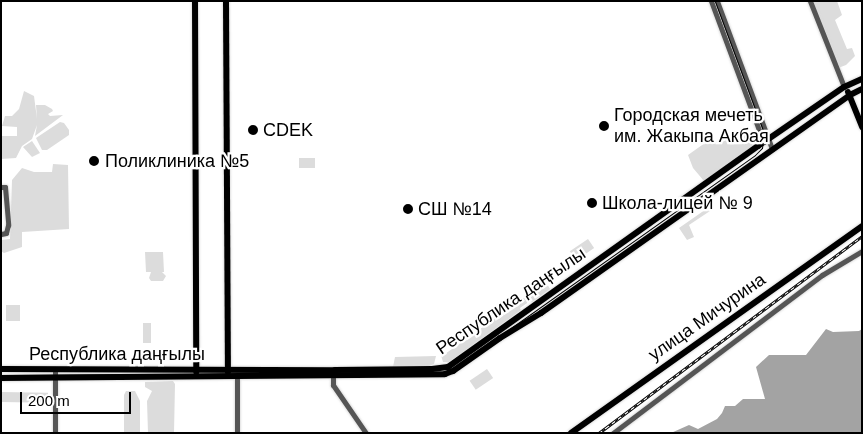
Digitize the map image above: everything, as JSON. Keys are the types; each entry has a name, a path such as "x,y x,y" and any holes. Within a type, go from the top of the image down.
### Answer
{"main road":[{"path":"195,1 196,376"},
{"path":"226,1 228,376"},
{"name":"Республика даңғылы","path":"1,369 228,368 335,370 432,369 448,366 844,87 862,79"},
{"path":"844,87 850,95 862,127"},
{"name":"Республика даңғылы","path":"1,378 436,375 453,371 500,338 541,313 772,149 850,95 862,89"},
{"path":"758,147 763,132 775,135"},
{"name":"улица Мичурина","path":"571,433 862,226"}],"street":[{"path":"712,1 763,132 772,149"},
{"path":"717,1 763,132"},
{"path":"810,1 844,87"},
{"path":"1,187 5,187 8,225 6,233 1,234"},
{"path":"613,433 822,275 862,251"},
{"path":"55,369 55,433"},
{"path":"237,376 237,433"},
{"path":"333,376 332,385 365,432"}],"shaded area":[{"path":"813,1 837,1 842,15 835,20 847,49 852,48 855,56 846,65 838,68"},
{"path":"24,91 34,96 37,119 36,105 45,105 52,109 53,111 48,114 50,116 63,115 35,136 37,125 32,139 22,146 16,158 1,159 1,136 17,136 17,127 2,126 5,116 12,116 19,109"},
{"path":"60,122 64,123 69,130 69,135 47,150 42,150 36,138"},
{"path":"746,128 753,146 704,181 693,168 688,155 712,138 719,144"},
{"path":"32,141 40,153 32,157 23,147"},
{"path":"299,158 315,158 315,168 299,168"},
{"path":"53,164 68,165 69,229 22,232 22,247 4,253 1,251 1,240 10,239 12,180 22,168 34,172 52,172"},
{"path":"712,205 713,209 689,225 694,237 687,240 679,228"},
{"path":"588,239 594,248 576,260 570,251"},
{"path":"145,252 163,252 164,272 162,272 166,276 163,281 151,281 149,278 151,272 146,272"},
{"path":"546,282 550,289 520,308 521,310 449,362 443,362 440,352 445,354"},
{"path":"6,305 20,305 20,321 6,321"},
{"path":"143,323 151,323 151,343 143,343"},
{"path":"826,329 833,332 859,331 862,329 862,433 671,433 689,425 698,429 717,419 725,406 735,406 743,399 765,399 756,367 769,355 806,355"},
{"path":"436,356 434,364 426,367 393,367 395,357"},
{"path":"487,369 493,378 476,390 470,381"},
{"path":"173,381 175,384 174,433 148,433 147,401 152,391 145,387 145,382"},
{"path":"126,391 135,391 140,401 140,433 124,433 124,395"},
{"path":"1,392 48,393 48,403 1,402"}],"tram line":[{"path":"1,375 439,373 453,369 755,155 762,148 764,133 715,1"}],"railway":[{"path":"599,433 862,236"}],"place":[{"name":"Городская мечеть им. Жакыпа Акбая","path":"604,126"},
{"name":"CDEK","path":"253,130"},
{"name":"Поликлиника №5","path":"94,161"},
{"name":"Школа-лицей № 9","path":"592,203"},
{"name":"СШ №14","path":"408,209"}]}
